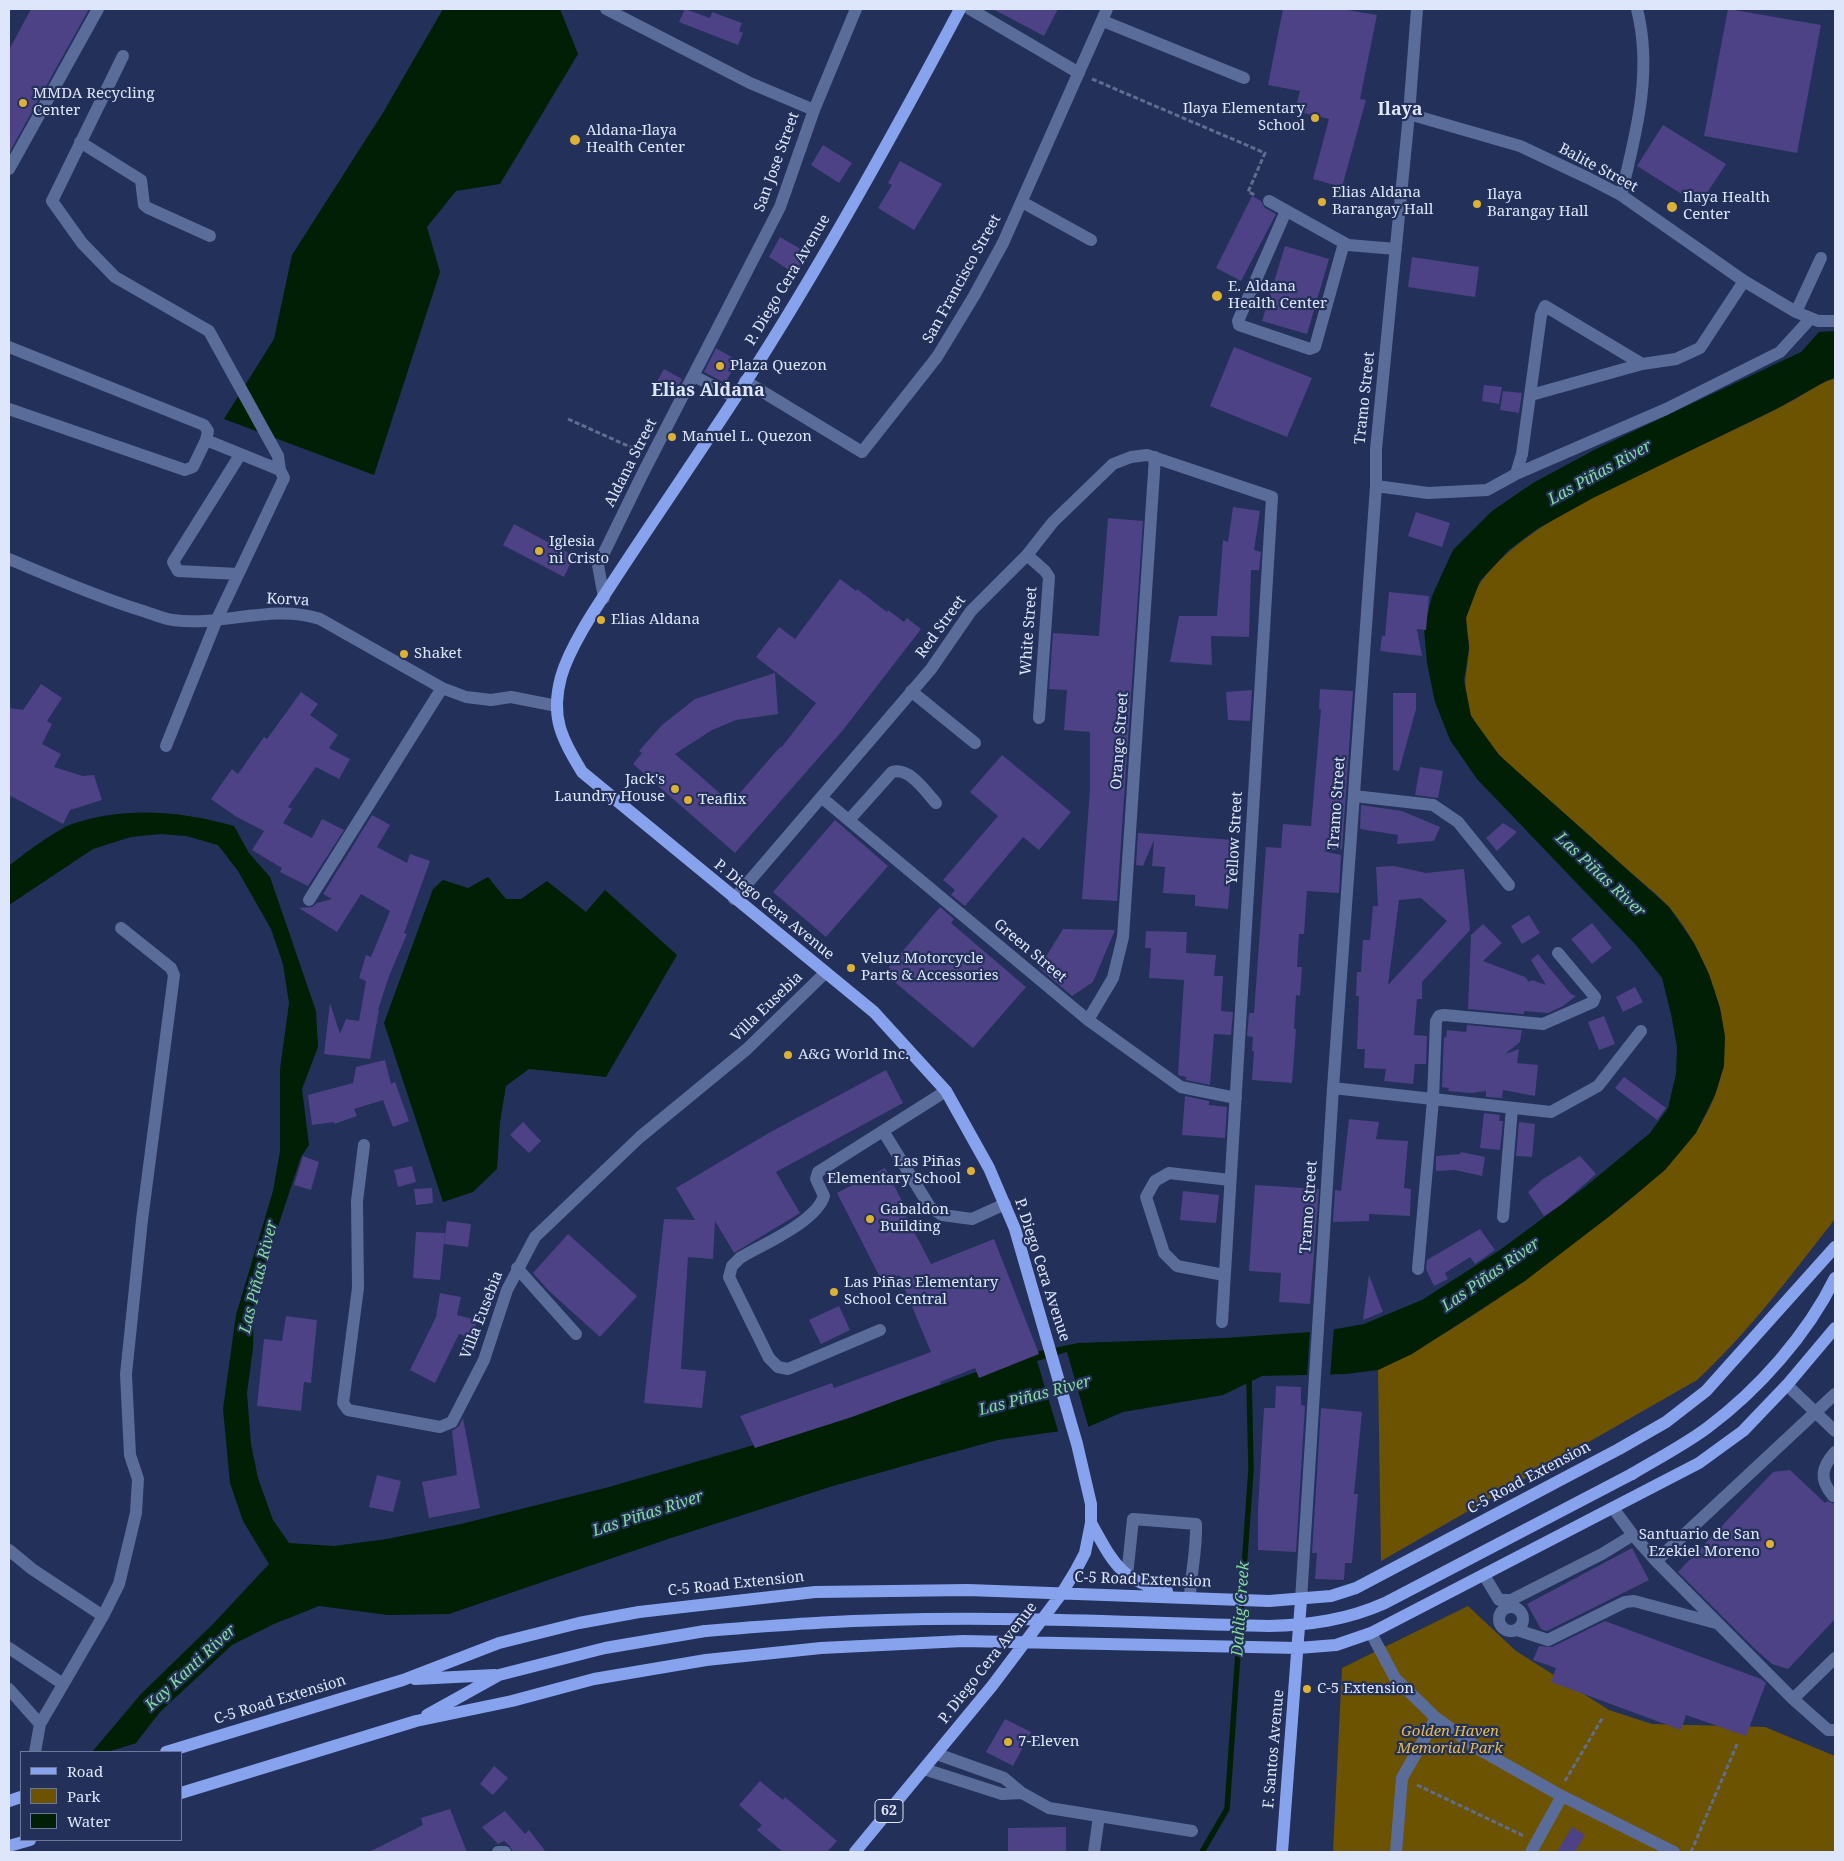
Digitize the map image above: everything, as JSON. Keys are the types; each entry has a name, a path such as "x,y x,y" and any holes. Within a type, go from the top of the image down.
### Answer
{"main road":[{"name":"P. Diego Cera Avenue","path":"855,1852 937,1754 1025,1642 1062,1593 1085,1552 1091,1523 1091,1504 1076,1444 1015,1229 989,1168 946,1091 874,1012 734,899 582,772 560,734 556,706 561,676 576,645 604,598 745,381 885,150 960,9"},
{"name":"C-5 Road Extension","path":"169,1751 403,1680 499,1643 579,1623 640,1612 815,1592 968,1590 1270,1601 1302,1600 1331,1596 1356,1588 1620,1449 1666,1422 1706,1391 1835,1247"},
{"name":"C-5 Road Extension","path":"1825,1299 1835,1278"},
{"name":"C-5 Road Extension","path":"403,1680 499,1675 604,1648 705,1631 796,1623 907,1619 1269,1626 1315,1624 1350,1617 1385,1603 1632,1474 1706,1429 1738,1403 1779,1359 1825,1299 1835,1290"},
{"name":"C-5 Road Extension","path":"182,1793 416,1721 512,1701 594,1679 706,1660 821,1648 963,1642 1221,1645 1267,1648 1298,1648 1336,1644 1371,1633 1699,1464 1743,1432 1787,1385 1835,1328"},
{"path":"1091,1523 1111,1559 1127,1576 1151,1588 1192,1597"},
{"name":"F. Santos Avenue","path":"1282,1852 1302,1600"},
{"name":"C-5 Road Extension","path":"416,1721 499,1675"},
{"path":"9,1846 26,1841"}],"street":[{"path":"9,169 98,9"},
{"path":"606,9 750,83 814,110"},
{"name":"San Jose Street","path":"694,376 780,207 814,110 856,9"},
{"path":"970,9 1079,73"},
{"name":"Tramo Street","path":"1302,1600 1333,1088 1376,486 1376,449 1409,114 1417,9"},
{"path":"1621,195 1642,100 1643,50 1637,9"},
{"path":"1105,15 1244,78"},
{"name":"San Francisco Street","path":"745,381 862,452 937,356 974,296 1022,202 1105,15"},
{"path":"123,56 53,197 54,206 82,243 115,277 209,331 278,456 280,470 284,478 217,619 166,746"},
{"name":"Balite Street","path":"1409,114 1520,146 1621,195 1744,281 1796,312 1818,321 1835,321"},
{"path":"80,142 141,180 144,205 148,208 210,236"},
{"path":"1269,201 1344,243 1396,249"},
{"path":"1022,202 1091,240"},
{"path":"1286,211 1238,321 1239,325 1310,349 1316,347 1344,243"},
{"path":"1796,312 1820,258"},
{"path":"1531,395 1642,364 1676,359 1700,348 1744,281"},
{"path":"1516,474 1522,454 1541,316 1545,306 1642,364"},
{"path":"1376,486 1428,493 1487,490 1516,474 1666,409 1780,352 1811,318"},
{"path":"9,347 204,425 208,431 194,467 185,470 9,409"},
{"path":"694,376 734,397"},
{"name":"Aldana Street","path":"604,598 598,565 651,457 694,376"},
{"path":"206,440 280,470"},
{"path":"238,574 178,571 173,562 240,455"},
{"name":"Red Street","path":"734,899 790,837 821,797 931,669 971,610 1027,555 1053,522 1113,464 1131,456 1147,455 1272,497"},
{"name":"Orange Street","path":"1088,1020 1113,978 1123,937 1155,457"},
{"name":"Yellow Street","path":"1222,1322 1272,497"},
{"name":"White Street","path":"1027,555 1049,577 1039,718"},
{"name":"Korva","path":"9,559 124,605 172,620 217,619 250,614 310,616 320,619 442,688 466,697 491,700 511,697 556,706"},
{"path":"308,900 442,688"},
{"path":"911,691 975,743"},
{"path":"849,820 892,772 898,770 907,773 936,803"},
{"path":"1354,796 1433,805 1458,822 1509,885"},
{"name":"Green Street","path":"821,797 1088,1020 1181,1087 1236,1098"},
{"path":"35,1751 40,1724 103,1616 119,1584 136,1513 138,1479 130,1455 126,1374 142,1220 175,984 171,968 121,928"},
{"path":"1418,1269 1434,1100 1436,1021 1439,1016 1543,1024 1593,1002 1595,998 1558,952"},
{"name":"Villa Eusebia","path":"364,1145 357,1201 358,1288 343,1403 348,1410 440,1427 452,1422 484,1360 507,1290 535,1237 640,1137 747,1049 825,973"},
{"path":"1333,1088 1551,1112 1598,1086 1641,1031"},
{"path":"880,1330 788,1369 778,1367 769,1358 729,1277 732,1266 740,1258 811,1216 822,1202 824,1196 816,1179 818,1172 946,1091"},
{"path":"1503,1217 1512,1108"},
{"path":"883,1131 930,1207 942,1215 972,1219 1005,1204"},
{"path":"1224,1275 1177,1266 1164,1253 1146,1197 1155,1181 1169,1173 1230,1180"},
{"path":"517,1268 576,1334"},
{"path":"1787,1385 1835,1431"},
{"path":"1656,1561 1816,1414 1835,1394"},
{"path":"1833,1496 1823,1481 1822,1473 1824,1466 1835,1452"},
{"path":"1613,1508 1633,1536 1718,1624 1793,1699 1828,1730 1835,1730"},
{"path":"1127,1576 1133,1519 1196,1524 1197,1550 1191,1572 1192,1597"},
{"path":"1502,1604 1517,1599 1633,1536"},
{"path":"9,1550 32,1569 103,1616"},
{"path":"1484,1575 1502,1604 1517,1608 1522,1614 1522,1625 1517,1630"},
{"path":"1502,1604 1499,1618 1501,1627 1508,1631 1517,1630 1548,1640 1625,1602 1634,1601 1718,1624"},
{"path":"1371,1633 1395,1678 1436,1718 1482,1751 1560,1795 1674,1852"},
{"path":"9,1648 63,1684"},
{"path":"1793,1699 1835,1658"},
{"path":"9,1690 17,1696 40,1724"},
{"path":"1396,1852 1402,1778 1436,1718"},
{"path":"937,1754 1004,1778 1022,1793 1049,1808 1192,1831"},
{"path":"924,1769 1002,1794 1022,1793"},
{"path":"1534,1847 1560,1795"},
{"path":"1094,1852 1100,1816"},
{"path":"498,1852 504,1852"}],"path":[{"path":"1079,73 1265,153 1248,192 1269,201"},
{"path":"568,418 651,457"},
{"path":"1560,1795 1603,1716"},
{"path":"1690,1852 1738,1742"},
{"path":"1402,1778 1534,1847"}],"green space":[{"path":"1835,378 1835,1219 1752,1323 1697,1380 1381,1561 1378,1370 1429,1343 1501,1296 1602,1222 1634,1196 1664,1169 1689,1140 1709,1109 1721,1074 1724,1035 1715,992 1707,970 1684,927 1658,896 1510,765 1490,744 1473,719 1466,701 1465,692 1469,647 1466,617 1477,587 1501,560 1532,533 1570,510 1650,468 1763,416"},
{"name":"Golden Haven Memorial Park","path":"1468,1606 1516,1651 1609,1710 1652,1724 1765,1727 1835,1756 1835,1852 1333,1852 1342,1668"}],"water":[{"path":"443,9 560,9 578,54 500,184 456,191 427,227 440,272 374,475 224,419 274,339 292,255 384,111"},
{"path":"1835,331 1835,378 1826,381 1778,408 1593,498 1537,529 1509,550 1480,581 1466,618 1469,648 1464,680 1471,716 1499,755 1669,907 1694,943 1709,974 1720,1008 1725,1036 1724,1066 1715,1095 1696,1133 1665,1170 1611,1215 1525,1281 1412,1354 1378,1370 1346,1374 1262,1376 1223,1395 1123,1412 1088,1427 998,1440 833,1486 671,1538 449,1614 388,1615 319,1606 274,1624 232,1645 160,1712 130,1751 93,1751 141,1694 214,1623 269,1564 243,1521 230,1483 223,1409 236,1315 273,1191 280,1151 280,1069 289,1003 283,964 271,929 238,871 218,845 186,836 160,834 131,837 93,849 9,905 9,866 15,861 65,827 92,818 133,813 174,814 234,826 249,853 270,877 316,1011 318,1047 302,1089 309,1145 301,1157 254,1299 253,1348 247,1393 251,1444 258,1478 273,1520 289,1543 334,1546 387,1539 461,1524 609,1487 792,1434 927,1390 1025,1354 1078,1343 1225,1338 1325,1331 1364,1324 1422,1300 1500,1250 1585,1187 1650,1133 1668,1108 1676,1074 1677,1047 1662,978 1636,945 1477,779 1450,740 1435,702 1427,663 1424,629 1432,596 1453,550 1492,511 1533,483 1598,448 1801,352 1819,332"},
{"path":"488,877 506,899 521,899 547,881 586,912 605,890 677,955 606,1077 529,1069 506,1086 500,1122 497,1169 473,1192 443,1202 384,1023 433,889 443,880 468,888"}],"pier":[{"path":"1334,1327 1330,1377 1307,1377 1310,1329"},
{"path":"1067,1352 1089,1429 1059,1434 1037,1361"},
{"path":"140,1742 133,1751 110,1751"},
{"path":"30,1841 67,1841 65,1845 41,1852 22,1852"}],"building":[{"name":"MMDA Recycling Center","path":"31,9 89,9 9,153 9,50"},
{"path":"685,9 710,18 712,12 742,23 739,31 743,33 738,45 679,22"},
{"path":"993,9 1058,9 1044,36"},
{"name":"Ilaya Elementary School","path":"1283,9 1341,9 1377,15 1360,99 1366,100 1342,187 1313,179 1329,119 1295,111 1300,91 1268,85"},
{"path":"1728,9 1821,25 1797,153 1704,136"},
{"path":"1663,125 1726,164 1699,205 1637,166"},
{"path":"823,145 852,163 839,183 811,165"},
{"path":"900,161 942,184 914,230 878,208 892,185 888,183"},
{"path":"1252,196 1261,201 1265,208 1276,214 1241,281 1216,268"},
{"path":"780,237 809,254 795,274 769,257"},
{"path":"1285,246 1329,259 1307,334 1262,321"},
{"path":"1412,257 1479,267 1475,297 1408,287"},
{"path":"1234,347 1312,378 1287,437 1210,406"},
{"name":"Plaza Quezon","path":"716,348 738,361 725,383 704,372"},
{"path":"664,369 682,379 673,397 654,387"},
{"path":"1484,385 1502,387 1499,404 1482,401"},
{"path":"1503,391 1522,393 1519,413 1500,410"},
{"path":"1233,507 1260,511 1254,550 1261,552 1259,570 1251,570 1249,637 1211,636 1212,665 1170,662 1179,616 1217,616 1223,540 1228,542"},
{"path":"1416,512 1450,523 1442,547 1408,536"},
{"path":"1108,518 1143,521 1117,901 1082,899 1090,789 1090,732 1064,730 1067,690 1049,689 1053,633 1099,636"},
{"name":"Iglesia ni Cristo","path":"514,524 574,556 564,577 503,545"},
{"path":"840,579 856,591 857,589 887,612 888,610 904,622 907,618 921,629 843,730 735,853 633,764 642,753 639,751 662,725 695,699 775,673 778,714 736,720 712,730 675,754 731,803 781,746 781,748 816,703 756,657 779,627 795,639"},
{"path":"1389,592 1429,596 1426,630 1417,629 1422,656 1380,651 1382,636 1385,636"},
{"path":"41,684 62,698 47,721 52,724 42,744 61,754 54,767 83,776 94,775 102,800 70,810 63,824 9,795 9,708 23,710"},
{"path":"1320,689 1353,691 1342,849 1323,851 1341,855 1339,893 1307,891 1304,934 1299,934 1297,967 1302,967 1300,996 1296,995 1294,1029 1296,1029 1292,1083 1252,1080 1253,1037 1247,1036 1249,1013 1254,1013 1266,847 1281,848 1283,824 1311,826 1321,709 1319,709"},
{"path":"1252,690 1250,721 1228,720 1226,692"},
{"path":"301,692 318,704 310,715 338,735 329,748 350,759 339,779 316,767 288,807 292,809 283,823 312,838 322,819 344,830 308,886 280,872 282,868 252,850 264,831 235,816 211,799 232,769 238,774 264,737 267,739"},
{"path":"1393,693 1416,693 1416,709 1399,771 1393,770"},
{"path":"1002,755 1071,812 1039,850 1023,837 965,906 951,895 955,890 943,880 998,816 970,792"},
{"path":"1420,767 1443,771 1438,798 1415,795"},
{"path":"1361,805 1402,811 1440,827 1434,841 1397,844 1398,835 1360,829"},
{"path":"372,815 390,825 377,847 407,863 410,854 430,861 404,933 407,934 389,976 378,1010 370,1059 324,1054 330,1003 340,1034 346,1019 359,1021 366,981 359,978 366,955 371,957 390,911 361,894 337,932 299,908 312,907 317,903 332,899 323,894"},
{"path":"835,820 888,866 826,937 773,892"},
{"path":"1503,823 1517,832 1497,851 1486,838"},
{"path":"1138,833 1234,840 1228,909 1195,906 1195,895 1163,893 1165,867 1152,866 1154,840 1143,866 1136,865"},
{"path":"1394,866 1426,873 1464,869 1470,930 1422,982 1422,999 1417,999 1414,1035 1427,1036 1426,1064 1415,1064 1413,1084 1384,1081 1386,1069 1364,1068 1365,1049 1357,1049 1359,996 1356,996 1357,972 1361,972 1363,940 1370,940 1373,906 1378,906 1376,867","holes":["1421,898 1447,921 1388,985 1399,900"]},
{"path":"940,907 954,919 951,923 1026,987 973,1048 884,973"},
{"path":"1529,915 1540,933 1522,944 1511,926"},
{"path":"1592,923 1612,948 1592,964 1571,939"},
{"path":"1483,924 1502,943 1483,961 1525,977 1529,982 1532,980 1546,985 1531,960 1538,954 1571,994 1576,996 1563,1006 1548,1013 1524,1011 1524,1014 1468,1009 1471,935"},
{"path":"1063,929 1115,930 1093,982 1072,996 1039,968"},
{"path":"1146,931 1187,932 1186,953 1216,955 1214,976 1223,976 1221,1011 1233,1012 1231,1035 1214,1034 1210,1085 1186,1080 1186,1077 1178,1075 1184,980 1149,978 1151,948 1145,948"},
{"path":"1635,987 1643,1002 1623,1012 1616,997"},
{"path":"1604,1016 1615,1044 1599,1050 1588,1022"},
{"path":"1467,1025 1522,1030 1520,1042 1505,1054 1519,1049 1517,1063 1538,1065 1535,1096 1503,1090 1502,1098 1486,1097 1486,1091 1471,1093 1448,1091 1449,1088 1442,1087 1444,1037 1446,1038 1447,1030 1466,1032"},
{"path":"385,1060 391,1084 395,1082 409,1121 393,1127 383,1100 354,1109 357,1116 334,1124 334,1122 312,1125 308,1095 353,1083 356,1067"},
{"path":"886,1070 903,1103 776,1172 800,1213 734,1253 715,1221 713,1259 688,1257 681,1369 706,1371 702,1408 644,1403 664,1219 695,1220 676,1188 767,1134"},
{"path":"1624,1077 1666,1108 1657,1120 1615,1088"},
{"path":"1185,1096 1209,1101 1209,1105 1227,1107 1225,1138 1182,1135"},
{"path":"1484,1113 1500,1115 1499,1121 1503,1121 1500,1150 1480,1148"},
{"path":"1349,1119 1379,1122 1376,1139 1408,1141 1404,1188 1411,1189 1410,1216 1369,1214 1369,1221 1333,1222 1335,1190 1341,1191"},
{"path":"523,1122 541,1141 529,1153 510,1135"},
{"path":"1519,1122 1535,1124 1532,1157 1516,1156"},
{"path":"1461,1152 1485,1157 1482,1176 1455,1170 1436,1171 1436,1156 1460,1154"},
{"path":"303,1156 319,1162 311,1190 294,1185"},
{"path":"1580,1156 1596,1174 1562,1204 1544,1216 1528,1192 1543,1179"},
{"path":"412,1166 416,1182 398,1187 394,1170"},
{"path":"885,1168 902,1201 899,1203 931,1264 994,1239 1039,1354 979,1378 975,1368 940,1382 941,1384 852,1417 755,1448 740,1416 832,1383 834,1388 931,1352 899,1275 883,1283 837,1193"},
{"path":"1255,1185 1319,1189 1310,1304 1279,1302 1281,1273 1249,1271"},
{"path":"432,1188 433,1203 416,1205 414,1189"},
{"path":"1183,1191 1219,1195 1216,1223 1180,1220"},
{"path":"447,1221 471,1224 468,1247 444,1244"},
{"path":"1480,1229 1495,1250 1475,1264 1470,1257 1445,1273 1448,1279 1434,1286 1426,1269 1427,1260"},
{"path":"416,1232 445,1233 440,1280 413,1278"},
{"path":"568,1234 637,1296 600,1337 549,1291 533,1273"},
{"path":"1369,1275 1383,1312 1363,1320"},
{"path":"440,1293 461,1297 457,1315 477,1320 472,1338 459,1334 435,1383 410,1370 436,1317"},
{"path":"839,1306 850,1330 821,1344 809,1320"},
{"path":"286,1316 317,1320 311,1383 304,1382 301,1411 257,1406 264,1339 282,1341"},
{"path":"1276,1386 1301,1387 1301,1405 1305,1406 1296,1552 1258,1550 1258,1510 1264,1408 1275,1408"},
{"path":"1321,1408 1362,1412 1354,1494 1358,1494 1352,1563 1345,1563 1344,1580 1315,1579 1317,1553 1312,1553"},
{"path":"463,1418 480,1508 429,1518 422,1482 457,1475 452,1431 459,1426"},
{"name":"Santuario de San Ezekiel Moreno","path":"1790,1470 1825,1503 1827,1501 1835,1504 1835,1619 1788,1669 1772,1664 1756,1650 1678,1572 1773,1472"},
{"path":"377,1475 401,1481 393,1512 369,1507"},
{"path":"1632,1548 1649,1580 1547,1631 1541,1629 1527,1604"},
{"path":"1605,1621 1761,1679 1766,1683 1746,1736 1686,1715 1681,1730 1551,1682 1556,1668 1533,1660 1539,1646 1552,1647"},
{"name":"7-Eleven","path":"1005,1719 1031,1732 1013,1766 986,1752"},
{"path":"494,1766 508,1778 493,1795 480,1784"},
{"path":"760,1781 783,1800 785,1797 837,1841 827,1852 783,1852 757,1830 762,1825 739,1805"},
{"path":"450,1809 467,1852 369,1852 423,1825 421,1818"},
{"path":"505,1811 525,1834 529,1830 546,1852 513,1852 504,1841 498,1844 482,1827"},
{"path":"1066,1827 1066,1852 1008,1852 1008,1828"},
{"path":"1572,1827 1585,1835 1575,1852 1557,1852"}],"waterway":[{"name":"Dahlig Creek","path":"1202,1852 1227,1809 1251,1470 1249,1377"}],"place":[{"name":"MMDA Recycling Center","path":"23,103"},
{"name":"Ilaya Elementary School","path":"1315,118"},
{"name":"Aldana-Ilaya Health Center","path":"575,140"},
{"name":"Elias Aldana Barangay Hall","path":"1322,202"},
{"name":"Ilaya Barangay Hall","path":"1477,204"},
{"name":"Ilaya Health Center","path":"1672,207"},
{"name":"E. Aldana Health Center","path":"1217,296"},
{"name":"Plaza Quezon","path":"720,366"},
{"name":"Manuel L. Quezon","path":"672,437"},
{"name":"Iglesia ni Cristo","path":"539,551"},
{"name":"Elias Aldana","path":"601,620"},
{"name":"Shaket","path":"404,654"},
{"name":"Jack's Laundry House","path":"675,789"},
{"name":"Teaflix","path":"688,800"},
{"name":"Veluz Motorcycle Parts & Accessories","path":"851,968"},
{"name":"A&G World Inc.","path":"788,1055"},
{"name":"Las Piñas Elementary School","path":"971,1171"},
{"name":"Gabaldon Building","path":"870,1219"},
{"name":"Las Piñas Elementary School Central","path":"834,1292"},
{"name":"Santuario de San Ezekiel Moreno","path":"1770,1544"},
{"name":"C-5 Extension","path":"1307,1689"},
{"name":"7-Eleven","path":"1008,1742"}],"district":[{"name":"Ilaya","path":"1400,110"},
{"name":"Elias Aldana","path":"708,391"}],"water label":[{"name":"Las Piñas River","path":"1600,473"},
{"name":"Las Piñas River","path":"1600,875"},
{"name":"Las Piñas River","path":"1491,1275"},
{"name":"Las Piñas River","path":"259,1277"},
{"name":"Las Piñas River","path":"1035,1396"},
{"name":"Las Piñas River","path":"648,1514"},
{"name":"Kay Kanti River","path":"191,1668"}]}
